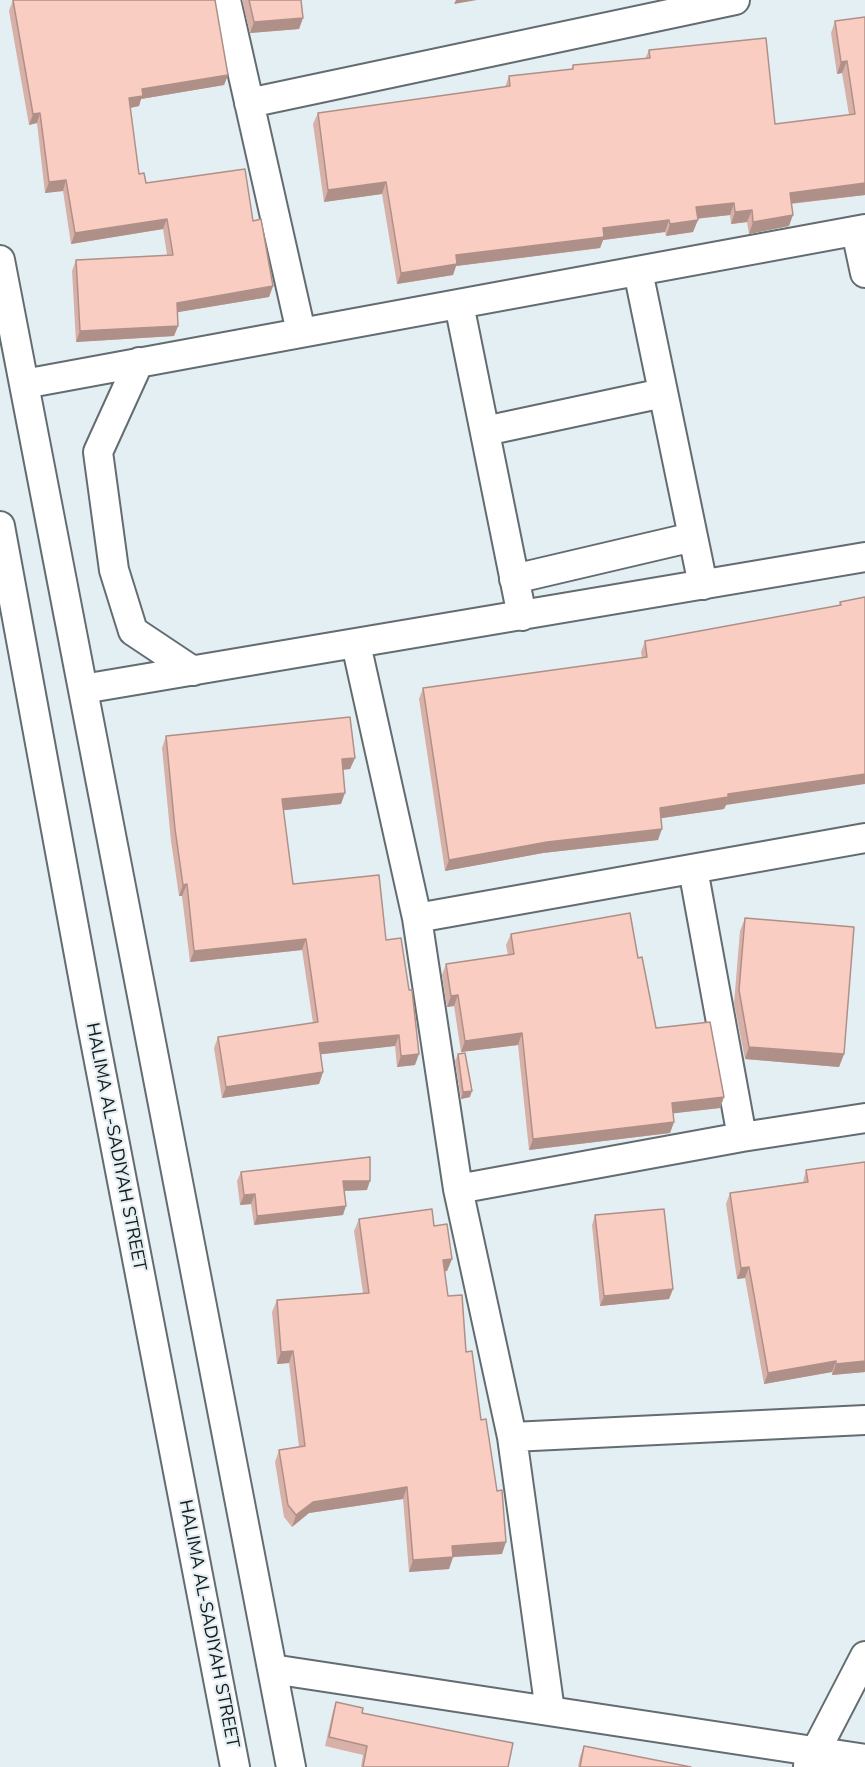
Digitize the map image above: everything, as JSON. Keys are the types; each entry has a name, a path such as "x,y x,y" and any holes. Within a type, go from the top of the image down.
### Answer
{"street":[{"path":"226,0 301,332"},
{"path":"249,103 646,9 735,0"},
{"path":"24,384 860,230 865,273"},
{"path":"0,260 291,1767"},
{"path":"638,271 703,585"},
{"path":"459,304 522,616"},
{"path":"139,362 98,452 114,570 133,630 193,671"},
{"path":"485,431 663,393"},
{"name":"HALIMA AL-SADIYAH STREET","path":"0,526 92,1025 236,1767"},
{"path":"514,579 693,537"},
{"path":"83,689 865,557"},
{"path":"356,644 417,918 458,1189 512,1437 550,1711"},
{"path":"417,918 865,838"},
{"path":"693,868 742,1137"},
{"path":"458,1189 742,1137 865,1118"},
{"path":"512,1437 865,1420"},
{"path":"812,1759 865,1656"},
{"path":"272,1669 550,1711 812,1759 865,1759"}],"building":[{"path":"13,0 215,0 228,75 142,89 143,96 129,98 139,174 144,173 146,183 245,169 253,221 261,219 273,286 177,303 178,326 80,331 76,260 173,255 167,219 75,233 66,180 49,182 40,113 33,114"},
{"path":"249,0 301,0 303,18 254,22"},
{"path":"865,17 865,183 790,193 793,215 753,222 752,210 735,212 734,203 696,207 698,220 670,224 669,220 603,228 604,237 456,255 457,264 401,273 386,182 328,190 318,113 510,86 509,76 573,69 573,65 650,58 649,50 766,38 775,124 855,114 847,61 841,62 835,21"},
{"path":"865,597 865,774 728,794 728,797 660,808 662,829 547,842 449,860 423,688 647,657 645,641 841,605 840,602"},
{"path":"350,717 355,758 342,759 345,793 282,799 293,884 379,875 386,940 401,938 409,990 412,990 419,1054 401,1056 399,1035 319,1043 323,1072 226,1087 218,1037 318,1022 306,939 194,951 187,884 183,885 175,829 166,736"},
{"path":"630,913 638,958 642,957 656,1028 710,1022 724,1097 672,1103 674,1122 533,1139 522,1033 465,1041 458,995 451,996 446,964 514,954 511,934"},
{"path":"745,918 854,927 844,1054 749,1047 739,990"},
{"path":"465,1053 472,1091 463,1092 458,1054"},
{"path":"370,1157 370,1181 343,1181 346,1206 257,1216 255,1194 244,1195 241,1172"},
{"path":"865,1162 865,1361 836,1364 836,1361 768,1373 749,1267 741,1268 730,1193 808,1182 806,1170"},
{"path":"432,1209 434,1226 447,1224 452,1259 443,1260 448,1296 462,1295 466,1352 472,1351 481,1420 486,1419 497,1491 502,1490 506,1542 452,1546 453,1557 413,1560 407,1487 313,1502 296,1515 288,1505 279,1450 305,1446 293,1351 281,1352 277,1300 369,1293 359,1219"},
{"path":"664,1209 673,1289 604,1296 595,1215"},
{"path":"336,1702 363,1708 362,1713 513,1743 508,1767 363,1767 367,1746 329,1737"},
{"path":"584,1746 691,1767 580,1767"}]}
